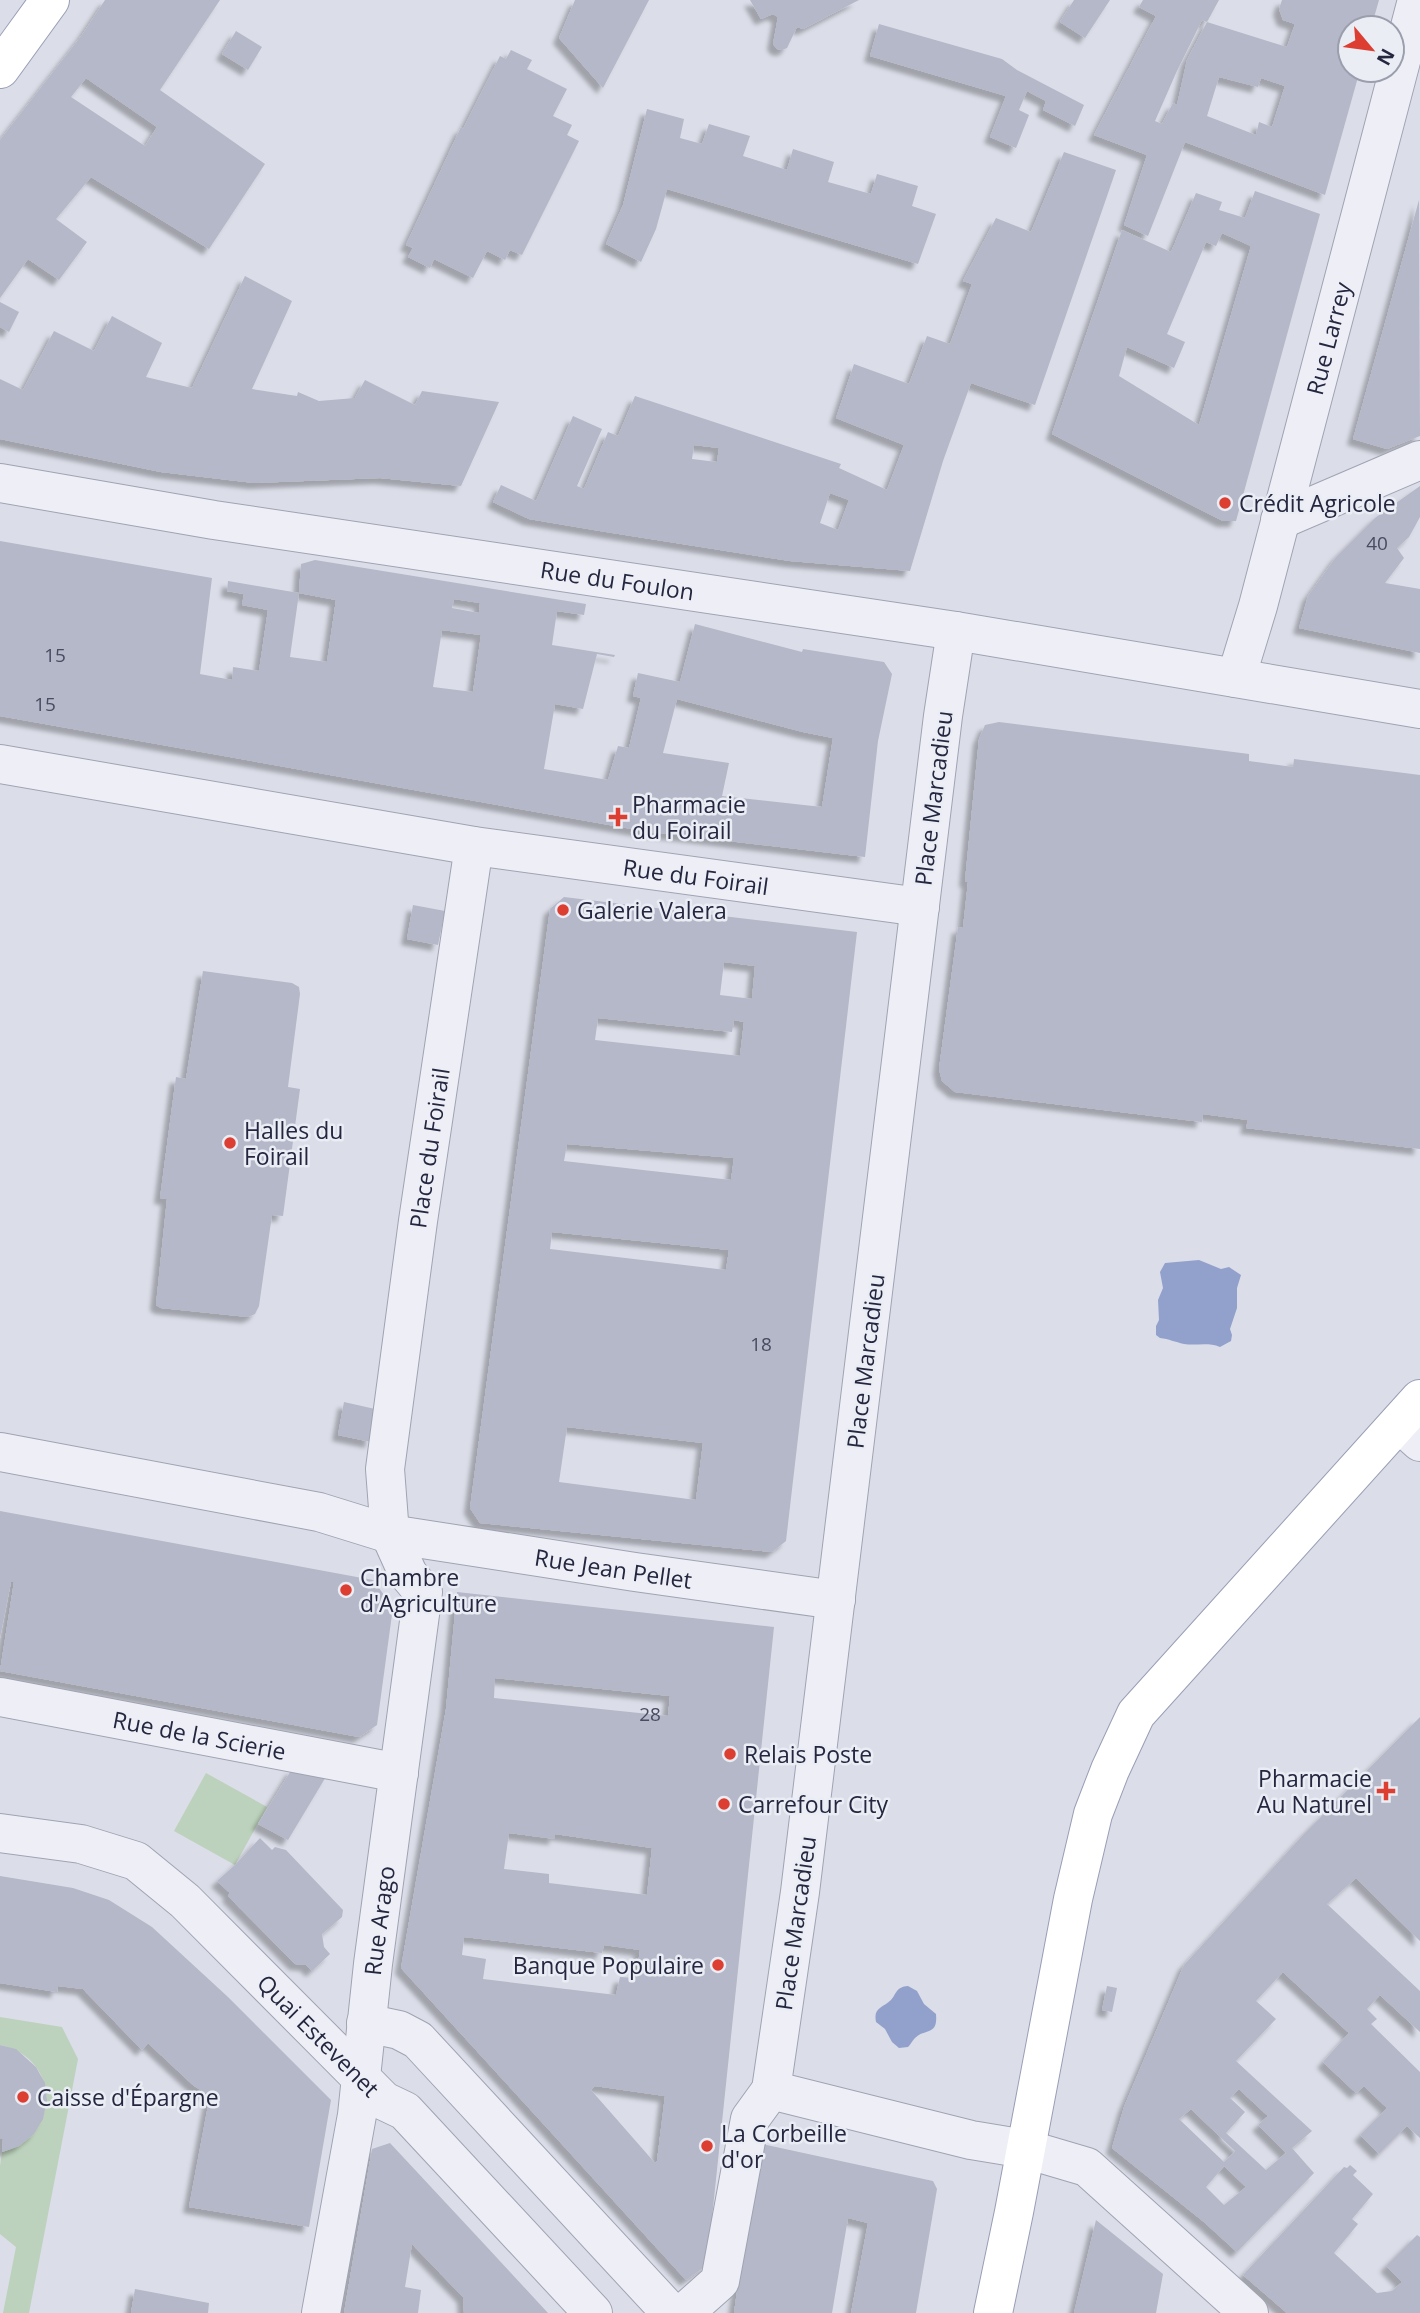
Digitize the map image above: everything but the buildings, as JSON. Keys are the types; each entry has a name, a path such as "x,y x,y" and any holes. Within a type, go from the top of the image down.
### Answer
{"main road":[{"path":"0,69 50,0"},
{"path":"993,2313 1073,1899 1093,1814 1136,1714 1413,1422"}],"street":[{"name":"Rue Larrey","path":"1236,678 1417,0"},
{"path":"1280,520 1420,460"},
{"name":"Rue du Foulon","path":"0,483 214,520 956,631 1420,709"},
{"name":"Place Marcadieu","path":"684,2313 720,2281 750,2119 771,2090 799,1905 943,716 956,631"},
{"path":"0,764 474,846"},
{"name":"Rue du Foirail","path":"474,846 920,907"},
{"name":"Place du Foirail","path":"390,1534 385,1469 418,1221 474,846"},
{"path":"0,1452 319,1512 390,1534"},
{"name":"Rue Jean Pellet","path":"390,1534 836,1600"},
{"name":"Rue Arago","path":"321,2313 357,2115 366,2023 423,1592 408,1574 390,1534"},
{"name":"Rue de la Scierie","path":"0,1697 399,1773"},
{"name":"Quai Estevenet","path":"0,1833 81,1844 136,1861 185,1901 384,2101 405,2110 593,2313"},
{"name":"Quai Estevenet","path":"366,2023 399,2030 418,2040 671,2313"},
{"path":"771,2090 971,2140 1026,2149 1087,2167 1249,2313"}],"green space":[{"path":"206,1773 267,1807 235,1865 174,1831"},
{"path":"0,2017 62,2027 78,2059 29,2313 3,2313 16,2247 0,2234 0,2166 2,2152 22,2143 36,2130 44,2115 46,2097 43,2080 34,2065 20,2053 0,2045"}],"water":[{"path":"1199,1260 1221,1269 1229,1267 1241,1275 1237,1288 1237,1308 1230,1329 1231,1341 1220,1347 1184,1344 1156,1335 1159,1320 1158,1300 1163,1288 1160,1272 1165,1263"},
{"path":"908,1986 917,1991 924,2004 936,2014 936,2021 933,2029 919,2035 908,2047 899,2048 885,2029 876,2022 876,2013 899,1989"}],"place":[{"name":"Crédit Agricole","path":"1225,503"},
{"name":"Pharmacie du Foirail","path":"618,817"},
{"name":"Galerie Valera","path":"563,910"},
{"name":"Halles du Foirail","path":"230,1143"},
{"name":"Chambre d'Agriculture","path":"346,1590"},
{"name":"Relais Poste","path":"730,1754"},
{"name":"Pharmacie Au Naturel","path":"1386,1791"},
{"name":"Carrefour City","path":"724,1804"},
{"name":"Banque Populaire","path":"718,1965"},
{"name":"Caisse d'Épargne","path":"23,2097"},
{"name":"La Corbeille d'or","path":"707,2146"}]}
